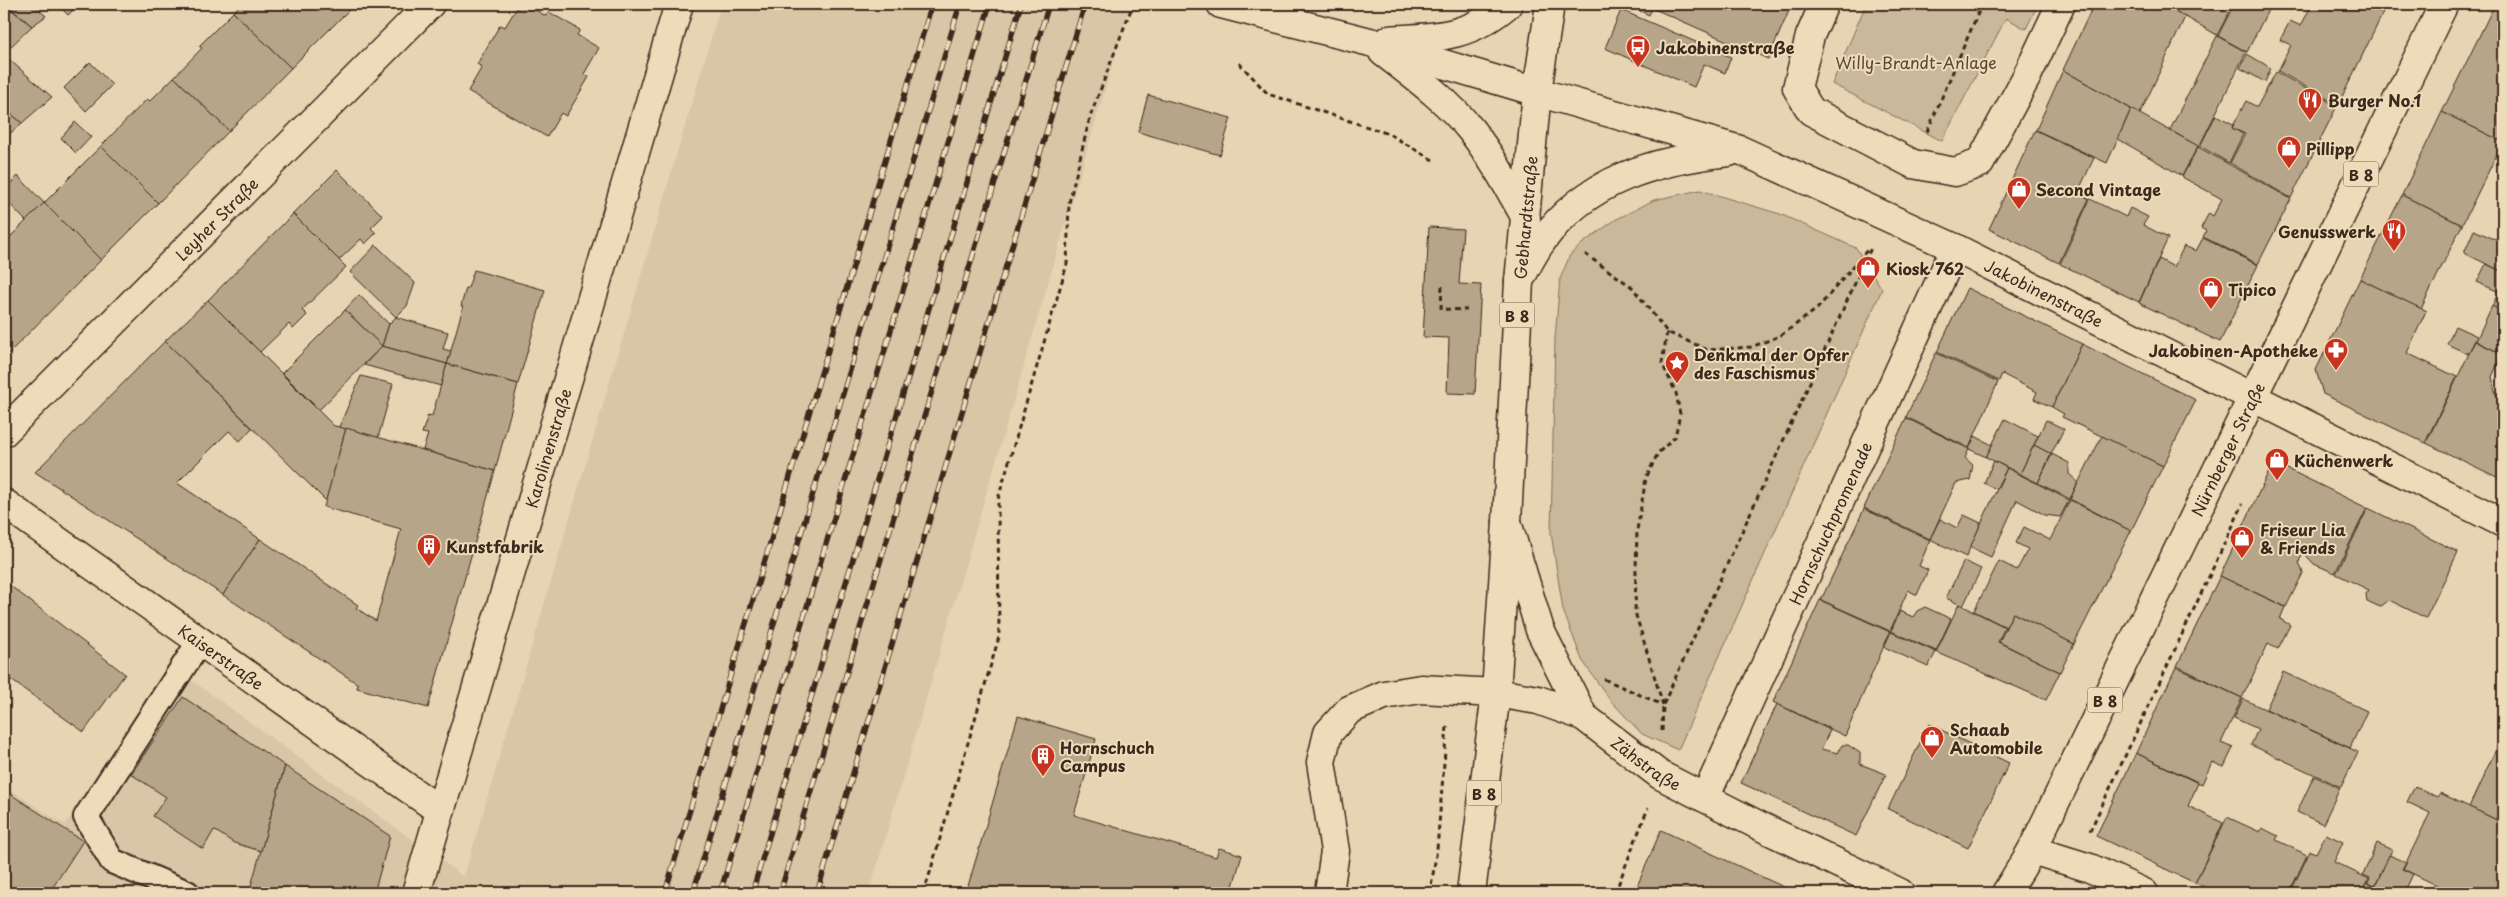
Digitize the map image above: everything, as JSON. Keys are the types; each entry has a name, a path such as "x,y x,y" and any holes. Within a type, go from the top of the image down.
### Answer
{"street":[{"name":"Leyher Straße","path":"4,432 430,4"},
{"name":"Karolinenstraße","path":"416,893 679,4"},
{"name":"Jakobinenstraße","path":"1222,4 1370,42 1740,150 1955,248 2503,523"},
{"path":"1370,42 1452,36 1481,24 1508,4"},
{"name":"Gebhardtstraße","path":"1507,522 1519,281 1537,92 1550,4"},
{"path":"1824,4 1810,36 1797,88 1811,111 1913,164 1956,172 1980,164 2026,78 2061,4"},
{"name":"Nürnberger Straße","path":"2006,893 2032,850 2444,4"},
{"path":"1370,42 1426,84 1471,130 1498,170 1526,218"},
{"path":"1519,281 1542,241 1572,208 1602,185 1662,163 1688,156 1740,150"},
{"name":"Hornschuchpromenade","path":"1705,798 1955,248"},
{"name":"Kaiserstraße","path":"4,503 440,810"},
{"name":"Zähstraße","path":"1507,522 1540,630 1583,716 1660,775 1900,893"},
{"name":"B 8","path":"1471,893 1496,693 1507,522"},
{"path":"1329,893 1335,851 1321,762 1328,733 1349,710 1384,695 1421,689 1450,688 1538,700 1583,716"},
{"path":"2032,850 2090,868 2144,893"}],"lane":[{"path":"187,893 112,860 86,817 200,641"}],"path":[{"path":"924,893 999,637 998,499 1067,264 1069,203 1090,116 1133,4"},
{"path":"1913,164 1982,4"},
{"path":"1239,63 1268,94 1389,134 1433,160"},
{"path":"1585,254 1632,287 1667,332 1708,350 1751,347 1780,336 1817,309 1874,242 1663,705"},
{"path":"1442,286 1441,308 1467,310"},
{"path":"1615,893 1660,775 1663,705 1635,612 1637,530 1646,478 1658,453 1675,437 1680,414 1676,393 1662,363 1667,332"},
{"path":"2088,838 2244,500"},
{"path":"1601,678 1663,705"},
{"path":"1430,893 1437,849 1447,726"}],"shaded area":[{"path":"721,4 1130,4 869,893 4,893 4,786 65,825 172,666 464,877"}],"green space":[{"name":"Willy-Brandt-Anlage","path":"1866,4 2038,4 2026,29 2006,18 1942,141 1832,84"},
{"path":"1700,190 1780,214 1856,248 1882,289 1678,750 1642,734 1610,700 1582,660 1563,610 1551,533 1555,338 1560,279 1570,255 1615,220 1654,200"}],"building":[{"path":"4,4 32,26 4,53"},
{"path":"6,4 33,4 46,16 32,26"},
{"path":"57,4 80,4 68,15"},
{"path":"241,4 350,4 352,7 291,68 233,12"},
{"path":"519,4 525,4 546,16 549,12 580,30 577,35 599,48 584,74 589,77 566,116 561,113 547,137 468,91 482,67 477,64 500,25 505,27"},
{"path":"1625,4 1650,4 1649,7 1652,8 1649,15"},
{"path":"1650,4 1792,4 1768,59 1649,7"},
{"path":"2094,4 2163,4 2185,17 2140,114 2063,70"},
{"path":"2163,4 2213,4 2229,13 2217,35"},
{"path":"2234,4 2271,4 2247,52 2218,36"},
{"path":"2312,4 2364,4 2383,13 2338,105 2278,71 2291,45 2280,40 2290,21 2301,26"},
{"path":"2365,4 2388,4 2383,13"},
{"path":"2495,4 2503,4 2503,142 2442,112"},
{"path":"1621,10 1731,57 1725,73 1704,64 1694,87 1605,48"},
{"path":"233,12 291,68 229,131 174,77 202,48 199,46"},
{"path":"2217,36 2246,52 2199,147 2170,130"},
{"path":"2247,54 2271,68 2265,82 2240,68"},
{"path":"4,55 52,97 22,123 4,108"},
{"path":"90,62 112,85 86,111 64,88"},
{"path":"2063,70 2131,109 2107,163 2036,130"},
{"path":"2276,72 2337,106 2291,198 2230,163 2245,134 2232,128 2246,101 2257,107"},
{"path":"174,77 229,131 158,203 101,146 147,99 150,101"},
{"path":"1148,95 1231,118 1220,155 1138,132"},
{"path":"4,108 22,123 4,139"},
{"path":"2131,109 2198,146 2182,176 2118,139"},
{"path":"2442,112 2503,142 2462,225 2402,195"},
{"path":"2216,115 2233,124 2232,128 2243,134 2229,163 2200,146"},
{"path":"75,122 91,137 76,153 61,138"},
{"path":"2035,130 2094,158 2078,192 2089,199 2059,263 1989,229"},
{"path":"101,146 158,203 101,260 44,203"},
{"path":"2198,147 2291,199 2258,264 2203,237 2206,231 2201,228 2209,213 2213,216 2222,199 2182,177"},
{"path":"337,170 383,216 371,228 376,233 365,244 361,239 339,260 293,214"},
{"path":"18,176 44,203 26,221 4,198 4,190"},
{"path":"2402,195 2462,225 2421,309 2360,279"},
{"path":"2090,199 2126,217 2130,208 2148,217 2143,225 2168,238 2139,302 2060,264"},
{"path":"44,203 101,260 4,358 4,243"},
{"path":"293,214 346,267 302,310 307,315 293,329 289,324 260,352 208,300"},
{"path":"1429,227 1463,229 1459,284 1481,285 1475,394 1447,393 1449,338 1423,337"},
{"path":"2474,230 2503,243 2503,272 2464,253"},
{"path":"2203,238 2258,265 2220,342 2139,303 2159,259 2174,267 2184,246 2196,251"},
{"path":"376,245 415,283 407,306 396,317 350,272"},
{"path":"2486,264 2503,272 2503,283 2499,292 2477,282"},
{"path":"474,270 545,290 518,384 447,364 463,307 461,306 466,288 468,288"},
{"path":"2360,279 2426,311 2407,353 2457,377 2425,443 2323,394 2316,370"},
{"path":"2503,283 2503,312 2492,306"},
{"path":"1967,288 2082,344 2052,407 2034,399 2037,392 2002,374 1999,381 1937,352"},
{"path":"359,295 389,324 382,346 345,310"},
{"path":"208,300 334,426 346,428 326,501 165,341"},
{"path":"2492,306 2503,312 2502,354 2476,341"},
{"path":"345,310 382,346 319,410 282,373"},
{"path":"396,317 448,332 443,349 451,351 447,364 382,346 389,324"},
{"path":"2455,326 2477,336 2468,354 2447,344"},
{"path":"165,341 252,428 240,441 229,431 177,483 260,539 223,595 35,472"},
{"path":"2475,341 2502,354 2492,377 2496,395 2498,397 2503,391 2503,480 2426,443"},
{"path":"2082,344 2196,400 2163,466 2062,417 2064,414 2052,407"},
{"path":"382,346 447,364 441,386 364,365"},
{"path":"1936,353 1998,382 1969,448 1906,417"},
{"path":"447,364 518,384 495,471 423,450 428,434 422,433 428,415 432,416"},
{"path":"361,376 393,384 378,438 339,427"},
{"path":"1906,418 1969,449 1965,458 1973,465 1970,480 1956,483 1930,539 1864,508"},
{"path":"2005,419 2038,436 2020,474 1986,457"},
{"path":"2046,420 2064,429 2051,454 2034,445"},
{"name":"Kunstfabrik","path":"346,428 495,471 428,708 357,688 358,684 223,595 260,539 358,605 356,608 376,621 401,529 324,507"},
{"path":"1975,436 1992,445 1986,457 1969,449"},
{"path":"2102,436 2163,466 2131,531 2070,499"},
{"path":"2034,445 2051,454 2038,483 2020,474"},
{"path":"2052,454 2069,463 2069,474 2078,482 2070,499 2038,483"},
{"path":"1994,461 2007,468 1996,489 1984,483"},
{"path":"2273,462 2367,508 2335,573 2314,564 2303,552 2299,562 2303,573 2286,607 2220,576"},
{"path":"2007,468 2069,500 2060,517 2045,515 2017,500 1991,557 1970,547"},
{"path":"2070,500 2131,531 2074,644 2013,613 2006,627 1974,611 1999,561 2017,570 2028,549 2016,543 2024,527 2050,540"},
{"path":"2368,508 2458,552 2426,618 2389,600 2380,607 2367,601 2366,594 2369,590 2336,574"},
{"path":"1864,509 1930,540 1919,566 1928,570 1917,595 1908,590 1890,631 1821,600"},
{"path":"1964,515 1981,523 1966,557 1930,539 1940,519 1957,528"},
{"path":"1964,561 1981,569 1963,606 1946,598"},
{"path":"2220,576 2285,607 2280,619 2290,625 2278,649 2268,644 2242,698 2177,666"},
{"path":"4,581 125,674 84,732 4,675"},
{"path":"1820,600 1890,632 1845,736 1773,702"},
{"path":"1959,604 2005,627 1998,642 2060,672 2046,700 1936,652"},
{"path":"1925,607 1951,619 1936,651 1891,631 1900,611 1913,617 1917,611"},
{"path":"2013,613 2074,644 2060,672 1999,642"},
{"path":"1891,632 1936,652 1928,667 1884,647"},
{"path":"2176,667 2242,698 2221,743 2233,748 2224,767 2212,762 2202,784 2136,753"},
{"path":"2283,672 2367,711 2350,748 2266,709"},
{"path":"183,697 285,766 261,851 234,843 214,830 203,849 153,816 166,797 131,774"},
{"path":"2243,699 2358,752 2341,787 2251,745 2258,729 2234,718"},
{"path":"1777,704 1830,730 1821,749 1838,753 1842,745 1848,745 1860,753 1860,764 1886,774 1856,836 1741,783"},
{"name":"Hornschuch Campus","path":"1018,716 1096,739 1074,815 1216,857 1219,848 1242,855 1231,893 966,893"},
{"path":"1929,724 2009,763 1968,848 1888,809"},
{"path":"2499,743 2503,745 2503,823 2469,807"},
{"path":"2136,753 2198,783 2188,806 2223,823 2195,883 2096,836"},
{"path":"285,766 390,836 374,893 249,893"},
{"path":"2314,776 2340,788 2323,824 2297,812"},
{"path":"2415,786 2437,797 2440,793 2503,823 2503,893 2453,893 2403,869 2430,813 2407,802"},
{"path":"4,790 83,841 49,893 4,893"},
{"path":"2227,817 2260,832 2262,828 2278,836 2276,840 2307,855 2289,893 2218,893 2195,883"},
{"path":"1661,830 1788,889 1786,893 1639,893 1635,891"},
{"path":"2326,834 2343,842 2334,862 2369,879 2362,893 2290,893 2310,851 2316,853"},
{"path":"2377,843 2392,850 2375,886 2368,883 2370,878 2363,875"},
{"path":"2389,855 2406,862 2402,869 2413,874 2404,893 2389,893 2375,887"},
{"path":"2367,883 2388,893 2362,893"}],"railway":[{"path":"665,893 932,4"},
{"path":"693,893 960,4"},
{"path":"720,893 990,4"},
{"path":"752,893 1021,4"},
{"path":"780,893 1049,4"},
{"path":"817,893 1085,4"}],"place":[{"name":"Jakobinenstraße","path":"1638,68"},
{"name":"Burger No.1","path":"2310,121"},
{"name":"Pillipp","path":"2289,169"},
{"name":"Second Vintage","path":"2019,210"},
{"name":"Genusswerk","path":"2394,252"},
{"name":"Kiosk 762","path":"1868,289"},
{"name":"Tipico","path":"2211,310"},
{"name":"Jakobinen-Apotheke","path":"2336,371"},
{"name":"Denkmal der Opfer des Faschismus","path":"1677,384"},
{"name":"Küchenwerk","path":"2277,481"},
{"name":"Friseur Lia & Friends","path":"2242,559"},
{"name":"Kunstfabrik","path":"429,567"},
{"name":"Schaab Automobile","path":"1932,759"},
{"name":"Hornschuch Campus","path":"1043,777"}]}
